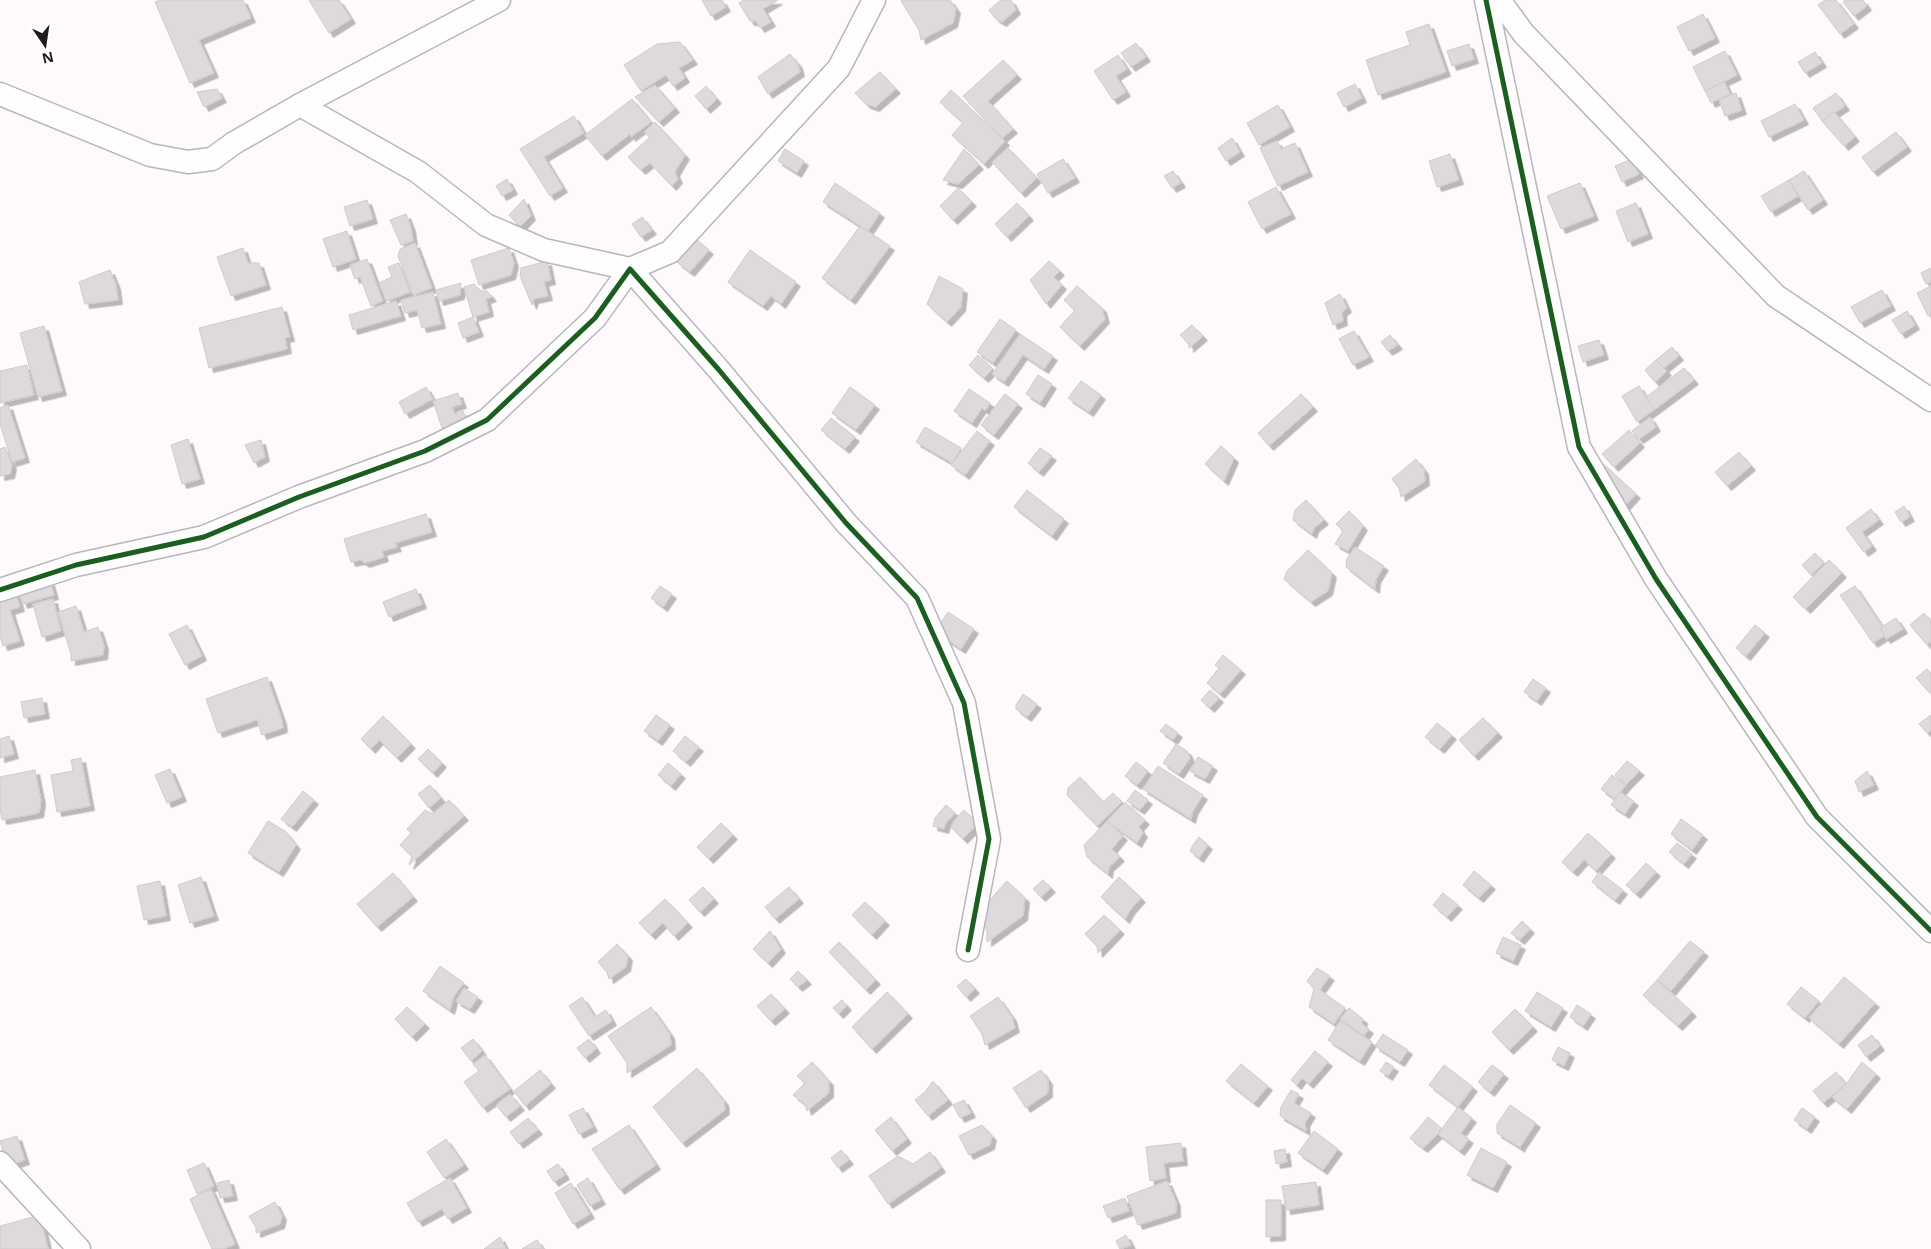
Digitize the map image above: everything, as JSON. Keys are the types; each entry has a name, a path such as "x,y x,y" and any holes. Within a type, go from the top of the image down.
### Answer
{"street":[{"path":"0,94 150,155 188,162 212,159 234,143 300,105 499,0"},
{"path":"0,590 76,564 204,536 299,497 425,451 487,420 595,318 630,269 670,252 839,68 874,0"},
{"path":"1486,0 1578,447 1656,579 1817,818 1931,931"},
{"path":"1499,0 1524,34 1776,296 1931,400"},
{"path":"300,105 418,172 486,225 544,250 630,269 719,370 846,523 916,598 964,703 989,839 968,950"},
{"path":"0,1163 79,1249"}],"building":[{"path":"160,0 243,0 251,18 199,40 214,73 190,83 155,2"},
{"path":"309,0 339,0 351,19 329,33"},
{"path":"702,0 722,0 726,7 711,16"},
{"path":"744,0 778,0 763,9 771,22 760,28 756,21 750,21 739,3"},
{"path":"950,0 956,9 953,23 921,40 919,30 901,1"},
{"path":"1001,0 1011,0 1016,10 1002,22 995,18 989,10"},
{"path":"1825,0 1836,0 1854,24 1840,34 1818,5"},
{"path":"1845,0 1863,0 1867,6 1854,16 1843,2"},
{"path":"1703,14 1715,38 1689,51 1677,27"},
{"path":"1429,24 1446,72 1378,95 1366,60 1410,45 1406,32"},
{"path":"680,42 693,60 679,68 685,78 673,86 666,75 641,91 624,65 657,44"},
{"path":"1136,43 1146,57 1131,67 1121,53"},
{"path":"1469,44 1474,59 1452,66 1447,51"},
{"path":"1725,51 1737,75 1705,91 1693,67"},
{"path":"1815,52 1822,63 1805,73 1798,62"},
{"path":"790,54 798,64 800,72 768,94 758,77"},
{"path":"1118,55 1127,69 1116,76 1126,92 1113,100 1094,71"},
{"path":"1003,60 1017,75 988,101 1013,129 1002,138 963,96"},
{"path":"880,72 896,89 875,107 866,104 855,93"},
{"path":"1724,82 1730,94 1711,103 1705,91"},
{"path":"1355,84 1362,98 1344,107 1337,93"},
{"path":"655,85 675,108 659,122 635,97"},
{"path":"706,86 717,99 706,109 695,96"},
{"path":"217,89 222,98 204,107 197,92"},
{"path":"951,90 1005,141 984,164 952,135 963,123 940,102"},
{"path":"1736,93 1742,110 1725,116 1719,100"},
{"path":"1836,93 1845,106 1822,121 1813,108"},
{"path":"632,99 651,122 631,137 630,134 602,156 585,135"},
{"path":"1795,104 1804,120 1769,137 1761,121"},
{"path":"1278,105 1290,127 1259,145 1247,123"},
{"path":"1834,112 1855,137 1844,146 1822,121"},
{"path":"574,116 584,133 544,157 563,188 550,196 520,149"},
{"path":"655,122 685,155 675,172 678,179 672,186 650,163 641,170 628,157 650,137 644,132"},
{"path":"1896,132 1907,147 1873,172 1862,157"},
{"path":"1232,138 1240,152 1226,161 1218,148"},
{"path":"1277,141 1281,149 1295,143 1308,172 1278,186 1260,148"},
{"path":"1008,148 1037,178 1021,193 992,162"},
{"path":"785,149 804,161 797,173 778,161"},
{"path":"964,149 979,165 958,184 943,180"},
{"path":"1450,154 1459,180 1437,187 1429,161"},
{"path":"1063,159 1075,178 1048,193 1037,174"},
{"path":"1632,159 1639,174 1622,182 1615,166"},
{"path":"1173,171 1181,183 1172,188 1164,176"},
{"path":"1804,171 1823,200 1808,210 1789,180"},
{"path":"507,179 513,190 502,196 496,186"},
{"path":"1789,180 1798,196 1771,212 1761,196"},
{"path":"835,183 880,213 868,231 823,202"},
{"path":"1580,183 1594,216 1561,229 1547,196"},
{"path":"1276,187 1291,214 1262,229 1248,202"},
{"path":"958,188 972,202 953,220 940,206"},
{"path":"524,199 531,216 520,227 509,215"},
{"path":"367,200 373,219 350,226 344,207"},
{"path":"1017,203 1029,216 1007,237 995,224"},
{"path":"1636,203 1648,234 1628,242 1616,211"},
{"path":"406,214 411,227 413,241 401,245 390,220"},
{"path":"642,217 652,230 641,237 632,224"},
{"path":"860,226 890,246 851,300 822,278"},
{"path":"347,231 356,259 333,267 323,239"},
{"path":"696,239 709,250 690,272 677,262"},
{"path":"415,243 432,288 413,295 398,256 400,249"},
{"path":"243,248 248,263 259,263 266,285 231,296 217,257"},
{"path":"509,248 514,263 511,275 479,285 471,260"},
{"path":"750,250 796,282 781,304 771,296 763,306 728,282"},
{"path":"367,259 383,301 371,306 360,277 355,279 350,265"},
{"path":"547,261 551,280 544,282 548,296 534,299 532,305 520,276 521,268"},
{"path":"1049,261 1060,271 1054,277 1062,285 1046,304 1030,280"},
{"path":"399,263 410,292 387,301 379,283 392,277 388,267"},
{"path":"1931,268 1931,282 1926,284 1921,273"},
{"path":"110,270 116,285 118,300 85,304 79,282"},
{"path":"939,276 963,289 961,307 947,322 927,304"},
{"path":"461,283 460,295 439,301 436,290"},
{"path":"474,284 481,291 487,291 492,297 486,299 489,312 473,317 464,287"},
{"path":"1077,286 1102,308 1105,319 1080,346 1060,327 1075,310 1064,300"},
{"path":"1931,286 1931,315 1928,316 1917,293"},
{"path":"1882,290 1891,306 1860,323 1851,307"},
{"path":"433,292 441,324 422,328 417,310 405,313 401,300"},
{"path":"1340,294 1347,308 1342,312 1343,321 1333,325 1325,303"},
{"path":"396,301 401,316 353,330 349,315"},
{"path":"282,307 290,337 285,338 287,349 209,368 199,328"},
{"path":"1907,311 1915,325 1901,334 1892,320"},
{"path":"473,317 479,332 463,338 458,323"},
{"path":"1000,319 1016,330 993,363 977,352"},
{"path":"1192,325 1203,336 1189,348 1189,344 1180,335"},
{"path":"44,326 62,391 38,397 20,333"},
{"path":"1354,331 1369,357 1353,365 1339,339"},
{"path":"1020,334 1053,356 1044,369 1023,355 1004,382 992,374"},
{"path":"1390,335 1398,345 1388,351 1381,342"},
{"path":"1599,340 1604,355 1583,362 1578,346"},
{"path":"1672,347 1679,356 1664,368 1656,360"},
{"path":"978,355 993,369 984,378 969,365"},
{"path":"1656,360 1667,371 1655,382 1645,370"},
{"path":"27,365 34,395 0,403 0,371"},
{"path":"1684,368 1694,380 1654,410 1645,398"},
{"path":"1038,375 1052,384 1040,403 1026,394"},
{"path":"1081,381 1101,395 1089,412 1068,398"},
{"path":"1639,386 1654,410 1637,422 1622,396"},
{"path":"426,387 433,399 405,414 399,402"},
{"path":"850,387 875,405 856,430 832,413"},
{"path":"969,389 990,403 985,411 982,408 972,423 954,411"},
{"path":"458,393 462,404 452,407 455,414 463,411 468,424 443,431 433,401"},
{"path":"1005,394 1018,404 994,435 981,425"},
{"path":"1301,394 1313,407 1269,446 1258,433"},
{"path":"8,405 25,458 12,462 0,424 0,408"},
{"path":"1650,417 1656,427 1639,439 1632,431"},
{"path":"831,418 855,437 845,449 821,430"},
{"path":"925,427 961,448 952,463 916,442"},
{"path":"1629,430 1640,443 1614,467 1602,454"},
{"path":"977,431 990,441 965,475 951,465"},
{"path":"188,439 200,479 182,484 171,445"},
{"path":"261,440 265,457 254,463 245,445"},
{"path":"1221,446 1234,458 1224,481 1205,464"},
{"path":"5,447 12,465 10,474 0,476 0,449"},
{"path":"1040,448 1052,456 1039,472 1028,463"},
{"path":"1739,452 1751,466 1727,486 1715,472"},
{"path":"1416,459 1424,470 1425,481 1401,497 1399,488 1392,479"},
{"path":"1600,461 1636,494 1625,506"},
{"path":"1027,490 1064,519 1052,536 1014,507"},
{"path":"1306,500 1324,520 1314,528 1312,534 1293,520 1295,510"},
{"path":"1904,506 1910,517 1901,522 1895,512"},
{"path":"1871,509 1879,520 1862,532 1872,546 1864,552 1846,528"},
{"path":"1349,511 1363,526 1348,551 1335,544 1343,531 1336,524"},
{"path":"426,514 432,532 395,543 397,547 382,551 384,557 365,563 361,560 351,562 344,539"},
{"path":"1355,547 1384,566 1376,579 1375,589 1346,567 1347,559"},
{"path":"1308,550 1332,573 1328,591 1311,602 1284,579 1287,571"},
{"path":"1815,553 1824,563 1811,575 1802,565"},
{"path":"1829,560 1842,573 1806,609 1793,597"},
{"path":"50,581 54,595 23,604 19,591"},
{"path":"660,586 672,594 663,607 651,598"},
{"path":"1855,586 1887,634 1873,643 1840,595"},
{"path":"416,589 422,604 389,617 383,602"},
{"path":"15,591 20,607 10,610 20,641 3,646 0,636 0,596"},
{"path":"53,599 61,631 42,637 33,604"},
{"path":"76,606 84,632 98,627 104,645 103,655 71,661 71,654 58,612"},
{"path":"948,612 974,629 961,649 935,632"},
{"path":"1924,613 1931,622 1931,644 1929,642 1927,645 1910,625"},
{"path":"1896,618 1903,629 1886,639 1880,628"},
{"path":"187,625 202,656 185,665 169,634"},
{"path":"1755,625 1765,633 1746,656 1736,648"},
{"path":"1223,655 1241,670 1220,694 1207,683 1219,668 1215,665"},
{"path":"1927,669 1931,673 1931,694 1916,678"},
{"path":"267,677 283,728 262,735 257,720 218,733 206,699"},
{"path":"1533,679 1546,688 1537,701 1524,692"},
{"path":"1210,690 1219,698 1210,708 1201,700"},
{"path":"1023,694 1037,704 1027,717 1016,709 1016,705"},
{"path":"42,698 45,714 24,718 21,702"},
{"path":"656,715 670,725 658,741 644,731"},
{"path":"1931,715 1931,730 1927,733 1919,724"},
{"path":"383,716 411,744 397,758 379,740 371,749 361,739"},
{"path":"1483,718 1498,733 1474,756 1459,740"},
{"path":"1437,723 1452,735 1440,749 1425,737"},
{"path":"1166,724 1178,733 1173,740 1160,731"},
{"path":"9,736 14,754 0,758 0,739"},
{"path":"685,736 699,747 686,762 673,751"},
{"path":"1176,744 1187,751 1190,758 1179,774 1163,763"},
{"path":"428,749 442,763 433,773 418,759"},
{"path":"1198,757 1213,766 1205,779 1190,771"},
{"path":"81,758 90,806 57,812 51,775 73,771 71,760"},
{"path":"1627,761 1640,771 1626,785 1615,775"},
{"path":"1136,762 1148,771 1137,785 1125,776"},
{"path":"668,763 681,774 671,786 658,775"},
{"path":"1158,766 1203,795 1193,811 1191,819 1143,789"},
{"path":"170,769 182,797 167,803 155,775"},
{"path":"35,770 41,800 39,813 2,820 0,777"},
{"path":"1867,771 1874,785 1859,792 1855,781"},
{"path":"1612,775 1626,785 1615,799 1601,789"},
{"path":"1080,777 1103,802 1113,793 1122,802 1097,826 1067,795 1068,788"},
{"path":"430,785 441,798 429,808 418,794"},
{"path":"1135,790 1148,800 1140,810 1127,801"},
{"path":"303,791 314,800 292,827 281,819"},
{"path":"1620,792 1634,801 1625,814 1611,805"},
{"path":"449,800 464,816 409,865 412,856 400,845 411,833 407,829 425,810 433,814"},
{"path":"1125,802 1145,820 1139,827 1143,833 1137,843 1107,821"},
{"path":"946,805 955,813 946,823 944,829 933,826 935,818"},
{"path":"964,810 978,824 963,839 951,827 955,819"},
{"path":"1681,819 1703,835 1692,850 1671,834"},
{"path":"268,821 285,831 296,845 279,872 248,853"},
{"path":"1107,821 1123,836 1112,849 1120,857 1109,867 1108,874 1087,857 1084,845"},
{"path":"721,823 733,835 709,859 697,847"},
{"path":"1588,833 1611,854 1596,871 1584,860 1573,872 1562,862"},
{"path":"1199,837 1208,845 1199,858 1190,851"},
{"path":"1677,843 1692,854 1684,864 1669,852"},
{"path":"1646,863 1656,872 1636,894 1626,885"},
{"path":"1474,871 1491,885 1479,898 1463,885"},
{"path":"1599,872 1623,890 1615,900 1592,882"},
{"path":"393,873 413,897 377,927 357,904"},
{"path":"201,877 214,916 190,923 178,885"},
{"path":"1119,877 1141,898 1125,919 1101,897"},
{"path":"1043,880 1051,888 1041,897 1033,889"},
{"path":"160,881 166,916 144,920 137,886"},
{"path":"1007,881 1025,898 1023,916 987,942 987,930 979,912"},
{"path":"703,887 714,899 700,912 689,900"},
{"path":"789,887 799,899 775,919 765,907"},
{"path":"1443,893 1458,905 1447,917 1433,905"},
{"path":"665,899 688,923 674,936 663,923 651,935 639,923"},
{"path":"865,902 885,921 872,935 852,915"},
{"path":"1104,915 1120,930 1098,953 1097,946 1085,934"},
{"path":"1522,921 1530,929 1520,940 1511,933"},
{"path":"770,931 781,949 768,963 753,949"},
{"path":"1503,937 1521,945 1513,961 1496,953"},
{"path":"1690,941 1704,952 1671,991 1657,980"},
{"path":"839,942 876,980 866,990 829,952"},
{"path":"617,944 628,956 626,967 609,979 607,972 598,962"},
{"path":"440,966 464,983 454,996 450,1010 423,991"},
{"path":"1317,968 1330,976 1320,990 1345,1008 1334,1024 1309,1007 1314,989 1307,981"},
{"path":"798,971 807,980 798,987 790,979"},
{"path":"1844,977 1875,1003 1839,1044 1809,1018"},
{"path":"966,979 975,989 966,997 957,986"},
{"path":"1657,980 1692,1012 1678,1026 1643,995"},
{"path":"1801,987 1819,1001 1805,1018 1787,1004"},
{"path":"464,988 478,997 470,1009 456,1001"},
{"path":"887,992 908,1014 872,1049 852,1027"},
{"path":"1537,992 1563,1008 1551,1027 1525,1011"},
{"path":"771,994 785,1009 771,1021 757,1006"},
{"path":"582,997 595,1017 606,1010 612,1021 589,1036 569,1006"},
{"path":"998,997 1012,1017 1015,1028 985,1045 982,1034 970,1016"},
{"path":"842,1000 847,1006 839,1014 833,1008"},
{"path":"1577,1005 1591,1014 1583,1026 1570,1017"},
{"path":"407,1007 425,1024 412,1037 395,1019"},
{"path":"651,1007 670,1034 671,1045 627,1073 627,1063 608,1036"},
{"path":"1349,1008 1363,1019 1362,1024 1369,1029 1364,1036 1340,1019"},
{"path":"1515,1009 1533,1027 1509,1050 1492,1032"},
{"path":"1340,1021 1372,1042 1360,1061 1328,1040"},
{"path":"1383,1034 1408,1050 1400,1062 1375,1046"},
{"path":"1872,1035 1880,1046 1866,1057 1858,1045"},
{"path":"473,1039 482,1051 471,1061 461,1048"},
{"path":"589,1039 596,1049 585,1058 577,1048"},
{"path":"1558,1047 1570,1053 1564,1066 1552,1060"},
{"path":"1315,1051 1328,1062 1309,1084 1302,1078 1297,1085 1291,1080"},
{"path":"485,1055 510,1089 483,1108 464,1082 479,1071 473,1064"},
{"path":"812,1062 829,1081 829,1093 807,1111 805,1104 793,1095 805,1083 797,1076"},
{"path":"1386,1062 1394,1067 1388,1076 1380,1071"},
{"path":"1862,1062 1876,1074 1847,1109 1832,1097 1846,1084"},
{"path":"1241,1064 1268,1086 1254,1103 1226,1081"},
{"path":"1444,1065 1473,1087 1458,1107 1429,1085"},
{"path":"1492,1065 1504,1074 1490,1092 1478,1082"},
{"path":"697,1068 724,1101 725,1110 682,1143 653,1107"},
{"path":"540,1070 551,1084 525,1106 514,1091"},
{"path":"1041,1070 1048,1080 1048,1093 1026,1108 1013,1088"},
{"path":"1836,1072 1846,1084 1823,1103 1813,1091"},
{"path":"933,1081 948,1100 928,1116 915,1100 925,1092"},
{"path":"1291,1090 1299,1094 1294,1103 1311,1113 1305,1123 1306,1131 1280,1116 1281,1107"},
{"path":"510,1094 520,1106 506,1117 496,1105"},
{"path":"964,1100 971,1113 960,1118 953,1105"},
{"path":"1510,1105 1536,1123 1521,1148 1497,1133 1497,1124"},
{"path":"1458,1107 1472,1118 1461,1133 1469,1139 1460,1151 1438,1134"},
{"path":"583,1108 593,1127 579,1134 569,1115"},
{"path":"1802,1108 1815,1117 1807,1129 1794,1120"},
{"path":"891,1117 907,1139 892,1151 875,1130"},
{"path":"1428,1117 1441,1128 1438,1134 1423,1148 1410,1138"},
{"path":"528,1118 538,1130 519,1144 510,1132"},
{"path":"629,1125 656,1165 620,1190 592,1149"},
{"path":"982,1125 992,1136 990,1145 969,1155 959,1136"},
{"path":"1314,1131 1338,1149 1323,1170 1298,1153"},
{"path":"17,1136 25,1160 7,1166 0,1141"},
{"path":"446,1139 464,1165 444,1178 427,1152"},
{"path":"1181,1143 1183,1161 1164,1163 1166,1178 1150,1181 1146,1147"},
{"path":"1481,1148 1507,1162 1493,1188 1467,1175"},
{"path":"1285,1149 1287,1162 1276,1164 1274,1151"},
{"path":"841,1150 849,1160 838,1168 831,1158"},
{"path":"930,1152 941,1168 888,1204 869,1176 898,1156 913,1164"},
{"path":"204,1163 214,1186 197,1194 187,1170"},
{"path":"558,1164 565,1175 554,1182 547,1171"},
{"path":"450,1178 467,1208 448,1219 442,1209 418,1222 407,1203"},
{"path":"588,1178 601,1200 590,1206 577,1185"},
{"path":"229,1180 233,1196 220,1198 217,1183"},
{"path":"1167,1181 1176,1202 1176,1213 1138,1225 1127,1196"},
{"path":"1316,1182 1319,1205 1286,1210 1282,1186"},
{"path":"571,1183 590,1214 573,1224 555,1193"},
{"path":"211,1189 235,1244 224,1249 212,1249 190,1199"},
{"path":"1125,1198 1129,1211 1108,1218 1103,1206"},
{"path":"1266,1200 1281,1200 1281,1236 1266,1237"},
{"path":"275,1202 282,1216 280,1224 256,1233 256,1228 249,1216"},
{"path":"40,1215 48,1249 0,1249 0,1226"},
{"path":"1126,1235 1131,1245 1120,1249 1116,1241"},
{"path":"500,1237 506,1249 484,1249"},
{"path":"537,1240 543,1249 522,1249"}],"cycle path":[{"path":"1486,0 1579,447 1656,579 1817,817 1931,931"},
{"path":"0,590 76,565 204,537 299,497 425,451 487,420 595,318 630,269 719,370 846,523 917,598 964,703 989,839 968,950"}]}
